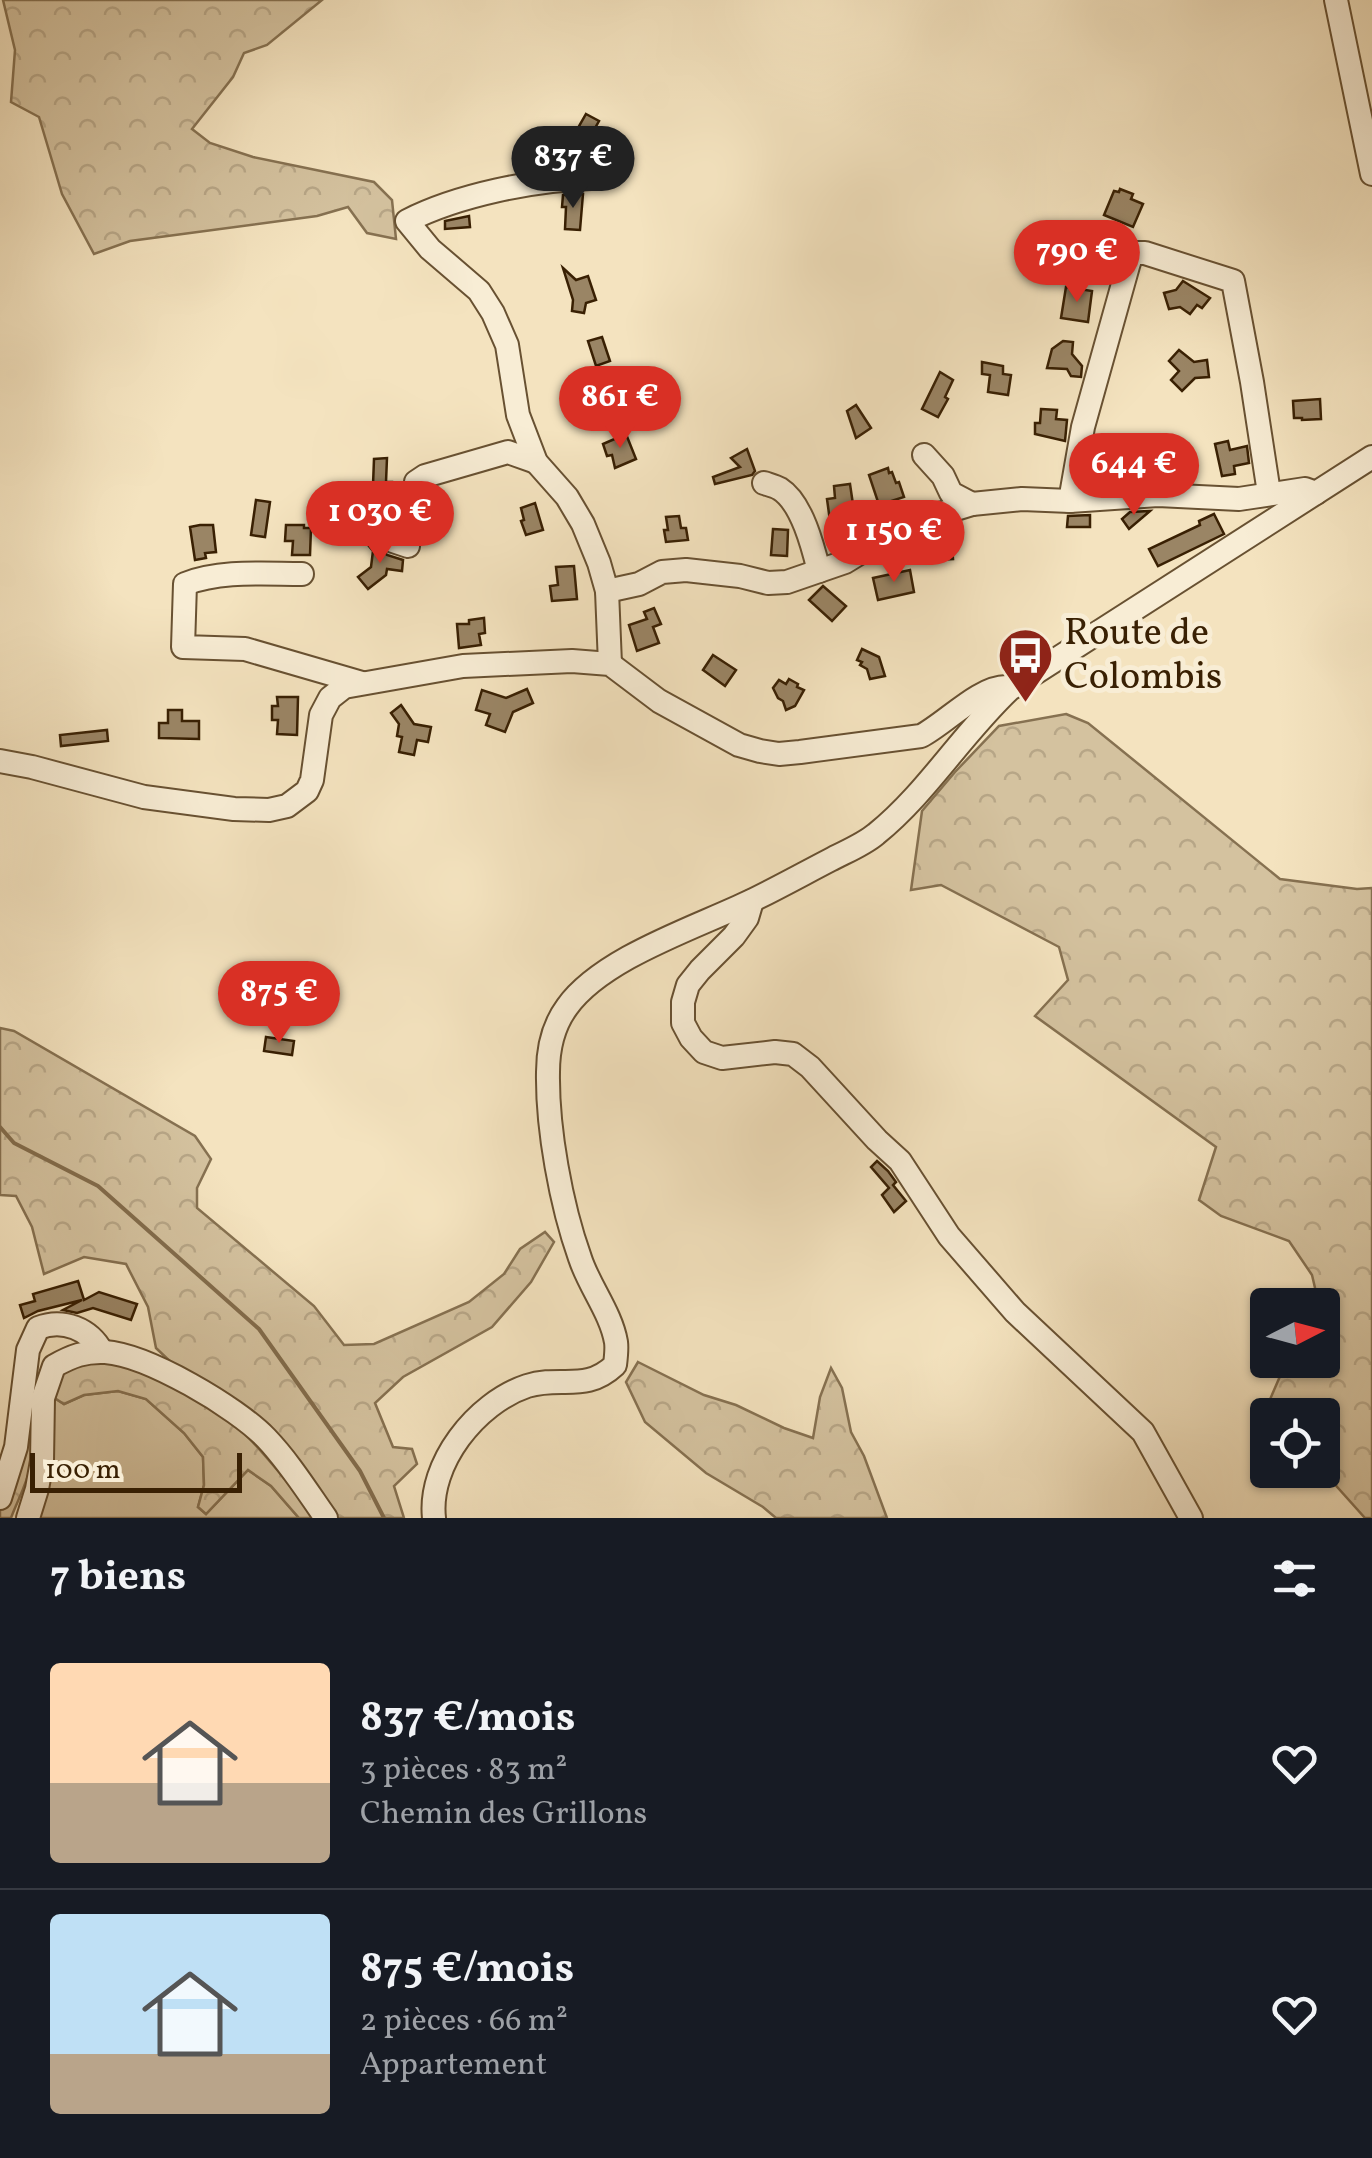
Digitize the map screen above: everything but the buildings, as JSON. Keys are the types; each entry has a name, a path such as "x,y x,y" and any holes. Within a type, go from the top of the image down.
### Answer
{"street":[{"path":"1336,0 1372,174"},
{"path":"591,178 547,180 452,203 407,222 430,249 479,292 493,313 507,345 518,415 536,462 567,497 583,524 608,591 610,664"},
{"path":"1070,500 1083,427 1132,253 1145,253 1233,281 1268,493"},
{"path":"412,519 416,482 425,476 508,452 536,462"},
{"path":"924,455 943,476 951,493 972,504"},
{"path":"434,1518 433,1492 441,1469 467,1429 486,1410 506,1395 528,1386 587,1381 603,1376 616,1364 616,1343 580,1259 559,1176 548,1094 551,1042 568,1006 603,974 651,947 752,900 873,836 913,798 1010,689 1372,457"},
{"path":"764,483 783,491 802,518 819,571"},
{"path":"608,591 639,584 662,572 686,570 768,583 787,582 845,562 907,524 972,504 1022,498 1070,500 1158,495 1239,499 1305,489 1316,493"},
{"path":"302,574 200,578 185,584 183,648 245,648 362,683"},
{"path":"0,761 144,797 269,810 287,806 307,790 312,780 321,715 330,698 344,687 463,666 572,661 610,664 659,701 719,734 739,744 778,754 921,736 992,688 1010,689"},
{"path":"752,900 747,918 734,936 688,985 683,1023 691,1038 704,1052 722,1058 776,1052 793,1054 810,1067 900,1161 949,1236 1015,1312 1143,1432 1192,1518"},
{"path":"0,1498 16,1447 28,1350 38,1328 46,1324 76,1326 96,1339 102,1352"},
{"path":"28,1518 42,1461 43,1398 54,1366 76,1354 102,1352 118,1354 166,1373 242,1417 284,1458 326,1518"}],"green space":[{"path":"3,0 322,0 267,45 244,53 233,77 192,129 210,143 253,157 374,182 392,200 396,239 367,233 348,207 317,216 130,241 94,254 62,194 39,117 11,102 15,50"},
{"path":"936,529 938,562 897,563 895,535"},
{"path":"1066,714 1088,723 1280,879 1372,888 1372,1518 1365,1518 1338,1488 1340,1398 1271,1398 1279,1378 1340,1378 1340,1288 1315,1288 1312,1275 1289,1241 1221,1216 1199,1200 1216,1147 1035,1016 1068,980 1059,947 941,885 911,890 922,811 999,726"},
{"path":"0,1028 14,1031 195,1136 211,1159 197,1188 197,1208 314,1306 344,1345 374,1344 469,1302 504,1274 520,1249 545,1232 554,1242 531,1282 492,1327 403,1377 375,1403 393,1447 412,1449 417,1464 394,1486 404,1518 335,1518 156,1348 148,1307 126,1264 84,1257 44,1274 32,1227 16,1196 0,1195"},
{"path":"103,1361 160,1378 209,1403 256,1445 309,1509 312,1518 299,1518 271,1486 248,1470 206,1514 198,1507 204,1485 203,1457 184,1433 146,1399 118,1391 84,1395 64,1404 53,1397 58,1376 68,1367"},
{"path":"638,1362 704,1395 813,1438 820,1397 831,1368 842,1388 851,1432 887,1518 776,1518 706,1473 645,1422 626,1382"},
{"path":"118,1391 146,1399 184,1433 203,1457 204,1485 198,1507 206,1514 248,1470 271,1486 299,1518 31,1518 53,1397 64,1404 84,1395"},
{"path":"26,1432 32,1453 28,1475 11,1518 0,1518 0,1506"}],"waterway":[{"path":"0,1127 14,1143 98,1186 259,1329 360,1471 384,1518"}],"place":[{"name":"Route de Colombis","path":"1025,705"}]}
